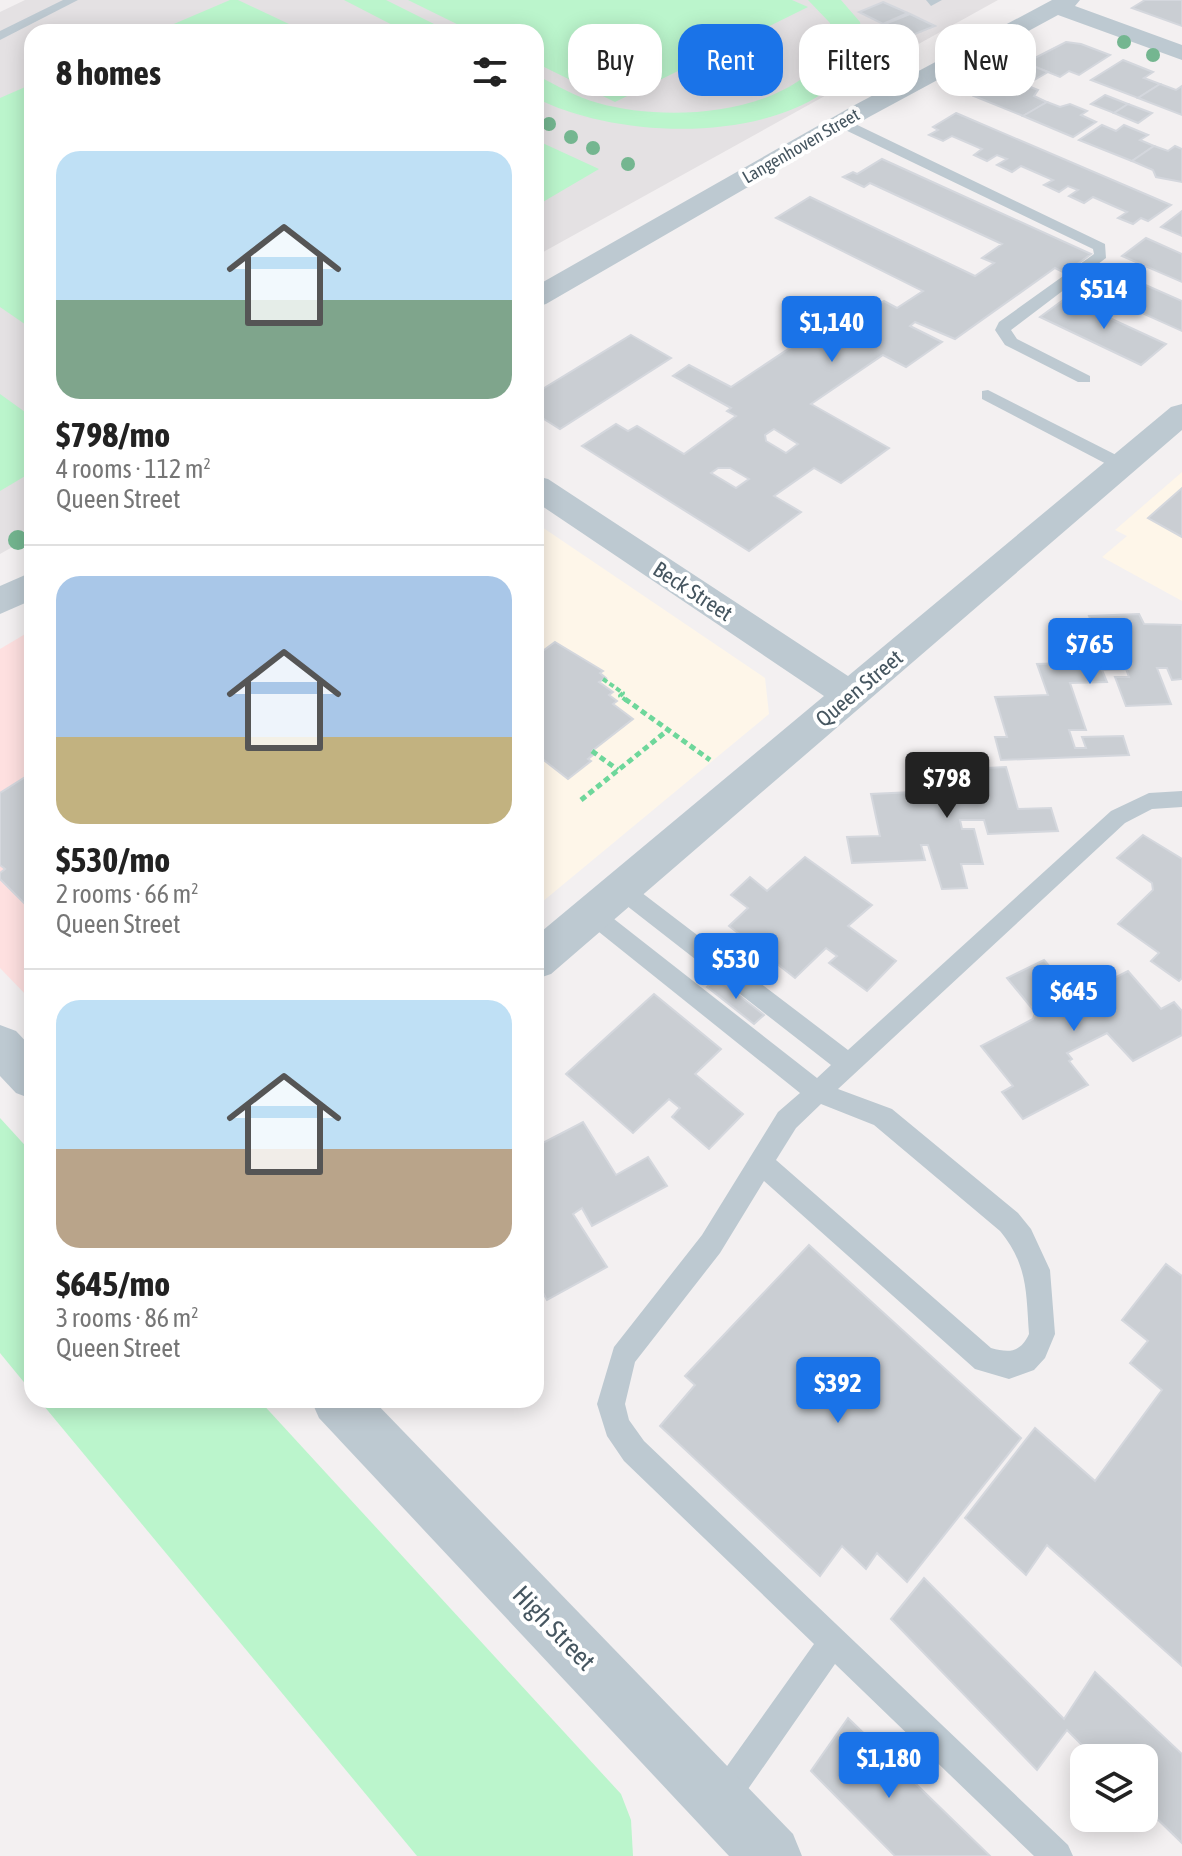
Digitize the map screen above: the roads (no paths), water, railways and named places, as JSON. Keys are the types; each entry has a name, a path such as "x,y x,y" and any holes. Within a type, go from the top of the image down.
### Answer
{"street":[{"path":"1063,3 1182,53"},
{"name":"Langenhoven Street","path":"544,293 842,123 1028,19 1063,3"},
{"name":"Queen Street","path":"544,954 1182,414"},
{"name":"Beck Street","path":"544,492 850,695"},
{"path":"0,602 24,588"},
{"path":"0,1045 24,1070"},
{"name":"High Street","path":"344,1408 743,1837"}],"lane":[{"path":"0,36 72,0"},
{"path":"842,123 1100,247 1101,255 1004,325 1003,330 1011,342 1084,379"},
{"path":"988,395 1122,465"},
{"path":"1057,1856 624,1440 611,1404 614,1381 636,1335 711,1244 763,1164 787,1120 1118,817 1149,801 1182,799"},
{"path":"621,889 847,1063"},
{"path":"592,914 817,1092 883,1117 1009,1222 1032,1256 1041,1285 1042,1334 1036,1349 1025,1361 1009,1366 984,1360 763,1164"},
{"path":"743,1837 833,1642"}]}
